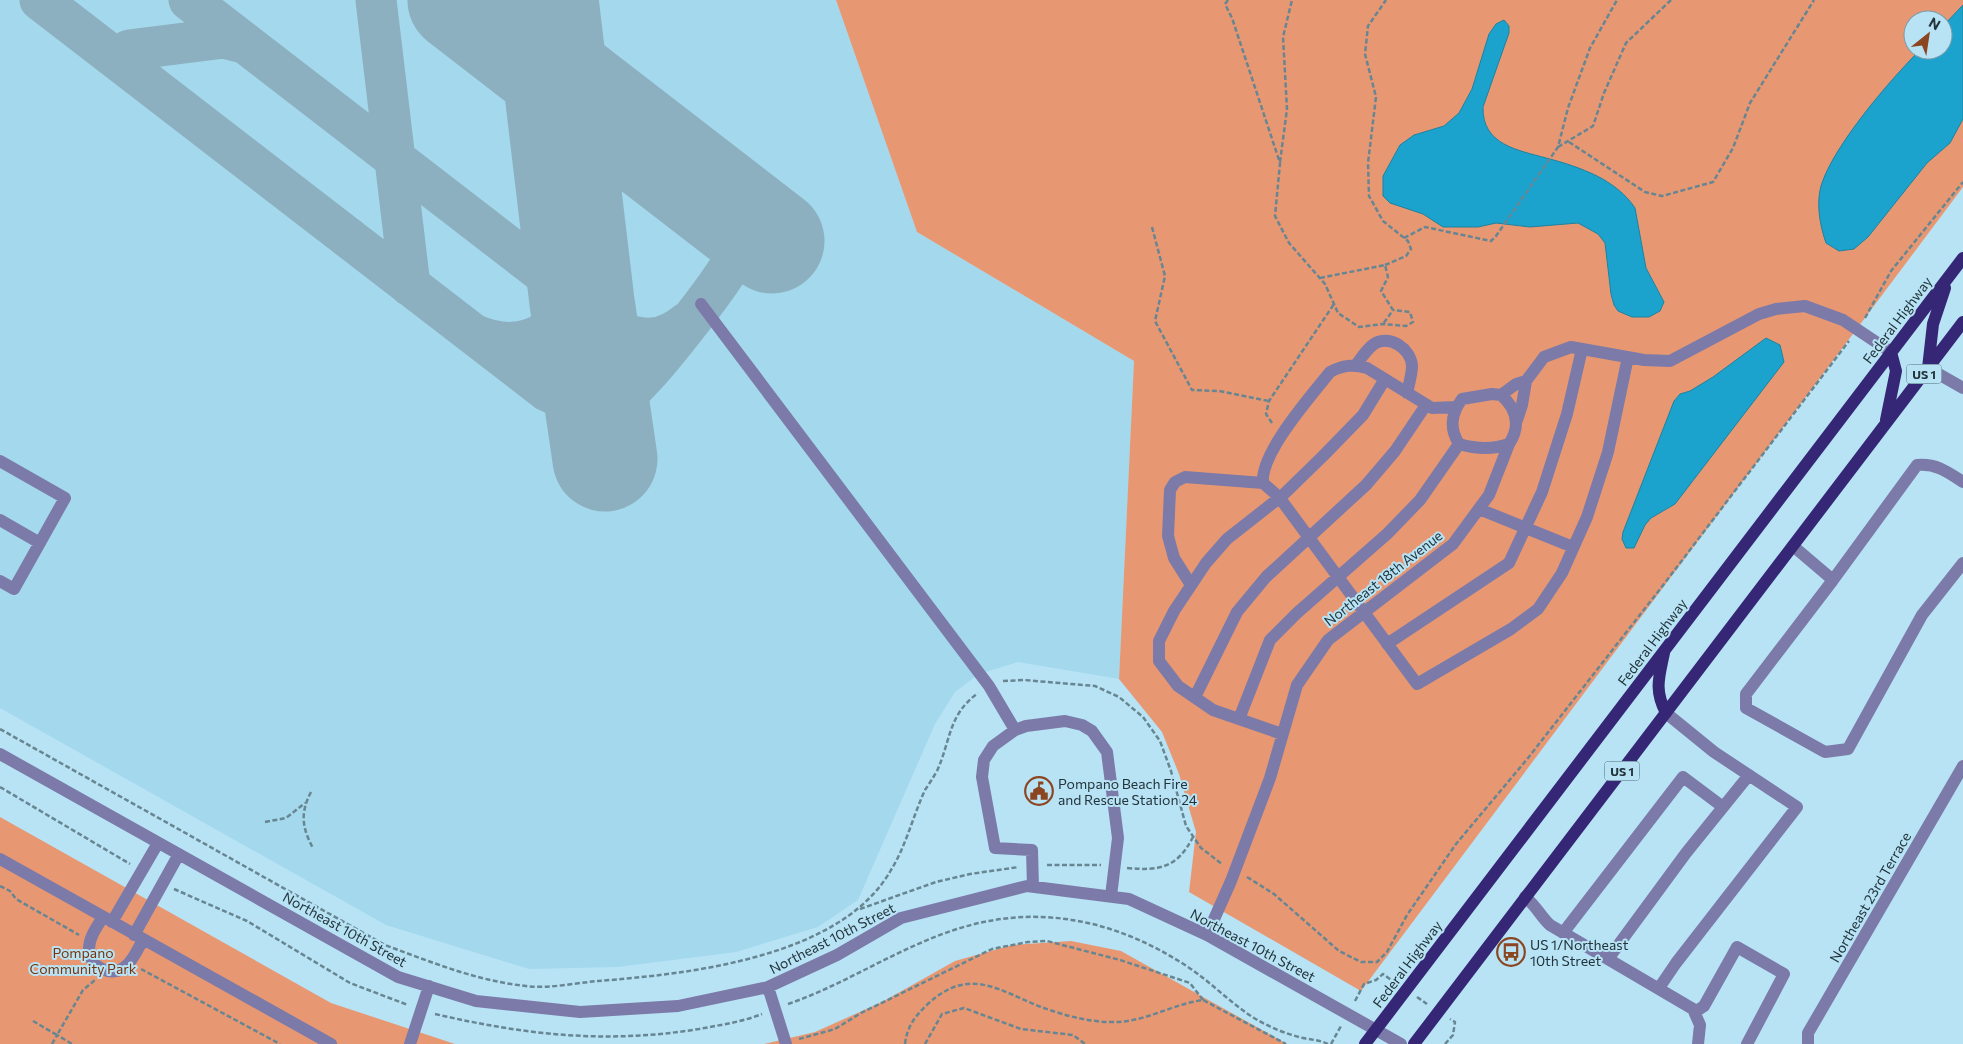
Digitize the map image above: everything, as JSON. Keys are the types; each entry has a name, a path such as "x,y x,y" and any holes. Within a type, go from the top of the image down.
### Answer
{"main road":[{"name":"Federal Highway","path":"1365,1044 1963,258"},
{"path":"1928,368 1933,324 1948,278"},
{"name":"US 1","path":"1414,1044 1963,322"},
{"path":"1885,425 1896,371 1891,352"},
{"path":"1665,650 1657,686 1659,700 1666,713"}],"street":[{"path":"701,304 990,686 1015,730"},
{"path":"1459,444 1472,448 1497,448 1509,444 1516,429 1526,381 1544,357 1571,347 1628,357 1670,361 1759,314 1776,309 1805,306 1842,320 1891,352"},
{"path":"1356,365 1375,344 1384,341 1404,348 1410,356 1412,366 1407,393"},
{"path":"1387,644 1509,563 1542,492 1567,414 1582,349"},
{"path":"1191,585 1174,558 1168,536 1170,490 1175,482 1185,478 1263,483 1279,498 1417,684 1511,629 1538,609 1562,573 1587,517 1608,452 1628,357"},
{"path":"1263,483 1267,464 1280,437 1330,372 1342,366 1356,365 1367,368 1432,408 1456,407"},
{"path":"1928,368 1963,388"},
{"path":"1282,734 1213,710 1178,686 1159,661 1159,641 1174,611 1191,585 1227,539 1279,498 1363,415 1385,379"},
{"path":"1459,444 1452,426 1456,407 1462,399 1472,396 1501,395 1516,384 1526,381"},
{"path":"1501,395 1514,411 1517,420"},
{"path":"1195,697 1236,612 1266,578 1366,485 1406,437 1426,405"},
{"path":"1239,719 1270,640 1296,613 1387,534 1420,500 1459,444"},
{"name":"Northeast 18th Avenue","path":"1207,935 1235,870 1270,778 1296,685 1328,640 1454,544 1489,495 1509,444"},
{"path":"0,461 65,498 14,589 0,581"},
{"path":"1963,482 1941,468 1926,464 1917,466 1746,694 1746,708 1825,752 1848,749 1922,615 1963,563"},
{"path":"1479,509 1574,547"},
{"path":"0,520 40,543"},
{"path":"1793,546 1833,580"},
{"path":"1659,988 1676,963 1797,807 1714,752 1666,713"},
{"path":"1033,887 1032,850 995,848 982,777 984,760 993,746 1015,730 1034,724 1047,725 1065,721 1092,730 1107,752 1118,838 1111,896"},
{"name":"Northeast 10th Street","path":"0,754 398,977 476,1001 580,1012 678,1006 768,987 837,955 901,918 1027,886 1129,899 1207,935 1401,1044"},
{"name":"Northeast 23rd Terrace","path":"1808,1044 1808,1033 1963,766"},
{"path":"1608,959 1749,775"},
{"path":"1563,933 1683,777 1723,807"},
{"path":"158,843 142,871 107,920 94,931 89,948 91,958 101,969 114,971 126,966 163,883 179,854"},
{"path":"0,859 331,1044"},
{"path":"1525,897 1536,906 1550,925 1688,1004 1695,1012 1700,1025 1698,1044"},
{"path":"1695,1012 1704,1006 1737,947 1784,974 1746,1044"},
{"path":"410,1044 429,986"},
{"path":"768,987 786,1043"}],"path":[{"path":"1228,0 1225,4 1232,18 1280,163"},
{"path":"1292,0 1283,37 1287,109 1275,216 1289,243 1325,284 1338,313 1358,327 1383,324 1406,326 1413,322 1410,312 1392,310"},
{"path":"1319,278 1385,265 1406,256 1411,249 1404,238 1383,221 1369,196 1368,163 1376,97 1365,54 1368,26 1386,0"},
{"path":"1404,238 1425,227 1491,241 1496,236 1558,147 1568,108 1590,48 1617,0"},
{"path":"1558,147 1593,126 1604,93 1626,42 1671,0"},
{"path":"1569,142 1645,192 1662,196 1713,182 1733,148 1750,103 1814,0"},
{"path":"0,729 385,945 439,966 495,981 528,987 692,972 732,963 799,941 832,926 859,909 876,893 892,870 926,789 936,771 950,727 960,708 976,694 997,682 1024,680 1095,686 1120,697 1143,717 1160,741 1171,771 1186,826 1201,848 1223,865 1235,870 1274,894 1339,951 1361,962 1377,962 1387,952 1407,915 1456,844 1552,728 1858,330 1891,271 1963,182"},
{"path":"1152,228 1165,276 1155,322 1192,390 1219,391 1269,400"},
{"path":"1385,265 1388,277 1381,291 1392,310"},
{"path":"1280,437 1266,414 1269,400 1334,304"},
{"path":"1383,324 1392,310"},
{"path":"0,787 142,871"},
{"path":"311,792 305,803 303,814 304,827 313,848"},
{"path":"265,822 286,818 305,803"},
{"path":"163,883 247,921 350,983 421,1010 501,1029 561,1037 602,1039 686,1032 751,1018 816,994 911,947 954,930 988,921 1020,916 1042,916 1072,919 1134,938 1184,964 1255,1019 1277,1030 1302,1038 1321,1040 1328,1044"},
{"path":"0,886 10,891 16,899 80,935 78,944"},
{"path":"786,1043 836,1029 960,963 992,949 1028,942 1047,941 1111,957 1190,983 1204,1000 1286,1044"},
{"path":"137,972 142,968 280,1044"},
{"path":"90,974 101,982"},
{"path":"52,1044 83,990 96,979"},
{"path":"905,1044 906,1033 920,1012 946,990 969,984 1008,991 1050,1010 1086,1019 1112,1022 1128,1022 1204,1000"},
{"path":"925,1044 942,1014 964,1008 1020,1028 1072,1035 1085,1044"},
{"path":"33,1021 72,1044"}],"shaded area":[{"path":"0,0 836,0 917,232 1134,361 1119,679 1018,662 979,674 955,692 935,724 858,900 818,927 736,952 618,967 529,969 386,925 0,708"}],"green space":[{"path":"836,0 1963,0 1963,187 1361,991 1189,892 1196,832 1179,774 1162,732 1119,679 1134,361 917,232"},
{"name":"Pompano Community Park","path":"0,817 331,1003 455,1044 0,1044"},
{"path":"1071,941 1121,951 1287,1044 764,1044 815,1032 882,1002 955,961 1012,945"}],"water":[{"path":"1963,5 1963,119 1950,143 1927,163 1868,237 1854,249 1839,251 1826,243 1819,215 1821,186 1827,170 1837,152 1864,114 1911,60 1953,60 1953,16"},
{"path":"1504,20 1509,26 1509,33 1483,107 1484,120 1488,130 1495,138 1513,148 1585,170 1613,186 1627,198 1635,208 1646,268 1664,302 1660,311 1649,317 1632,317 1618,311 1611,294 1605,243 1598,234 1578,223 1530,227 1496,223 1478,227 1443,227 1423,214 1390,203 1383,196 1383,176 1400,145 1414,135 1444,126 1459,113 1472,89 1489,34 1496,24"},
{"path":"1766,338 1780,345 1784,362 1675,504 1651,518 1645,525 1634,548 1626,548 1622,539 1623,532 1674,401 1680,394 1690,391 1713,377"}],"taxiway":[{"path":"40,0 547,391 572,401 589,404 607,402 620,397 637,385 678,337 721,280 735,256 736,241 730,218 718,199"},
{"path":"189,0 618,331 636,337 653,338 670,333 686,323"},
{"path":"376,0 410,286"},
{"path":"129,50 224,38 244,43"},
{"path":"473,334 490,340 520,342 545,332 570,314 582,302"}],"runway":[{"path":"460,0 772,241"},
{"path":"546,0 582,302 605,459"}],"place":[{"name":"Pompano Beach Fire and Rescue Station 24","path":"1039,791"},
{"name":"US 1/Northeast 10th Street","path":"1511,952"}]}
